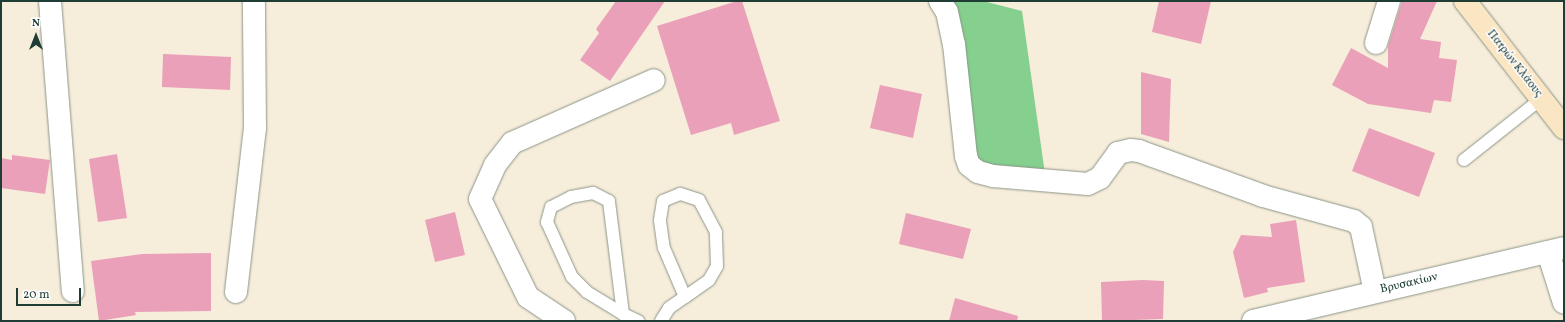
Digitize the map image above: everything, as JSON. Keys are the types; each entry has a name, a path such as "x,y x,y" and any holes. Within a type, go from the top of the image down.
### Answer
{"main road":[{"name":"Πατρών Κλάους","path":"1465,1 1564,128"}],"street":[{"path":"50,1 73,291"},
{"path":"236,292 255,128 254,1"},
{"path":"940,1 947,12 954,44 966,156 969,165 978,172 993,176 1088,184 1100,178 1118,154 1130,150 1139,151 1262,196 1354,221 1361,227 1375,292"},
{"path":"1376,43 1389,1"},
{"path":"564,321 528,298 480,199 495,165 512,143 654,80"},
{"path":"1556,250 1564,303"},
{"name":"Βρυσακίων","path":"1253,321 1556,250"}],"lane":[{"path":"1464,160 1541,99"},
{"path":"623,314 609,200 593,193 571,197 551,207 547,222 572,277 588,292 623,314 638,321"},
{"path":"661,321 669,308 685,297 709,280 718,266 716,232 699,200 680,194 663,201 660,221 664,248 685,297"}],"green space":[{"path":"946,1 983,1 1022,11 1045,174 978,169"}],"building":[{"path":"616,1 665,1 610,81 580,60 599,33 596,29"},
{"path":"737,1 742,1 780,121 734,135 731,123 691,135 657,26"},
{"path":"1159,1 1211,1 1201,44 1152,32"},
{"path":"1402,1 1437,1 1420,39 1441,42 1439,58 1457,60 1451,102 1434,100 1431,113 1368,104 1332,85 1351,48 1388,68 1388,46"},
{"path":"163,54 231,57 230,90 162,87"},
{"path":"1141,72 1171,79 1169,142 1141,134"},
{"path":"880,85 922,94 913,138 870,128"},
{"path":"1369,128 1435,153 1419,197 1352,171"},
{"path":"117,154 127,218 98,222 89,159"},
{"path":"12,155 50,160 45,194 1,188 1,158 12,160"},
{"path":"455,212 465,255 435,262 425,220"},
{"path":"906,213 971,229 963,259 899,244"},
{"path":"1296,220 1305,282 1267,288 1268,292 1244,298 1233,252 1241,235 1272,237 1270,224"},
{"path":"211,253 211,311 135,312 136,315 99,321 91,261 142,254"},
{"path":"1143,280 1164,281 1163,319 1102,321 1101,282"},
{"path":"955,298 1018,316 1017,321 949,321"}]}
